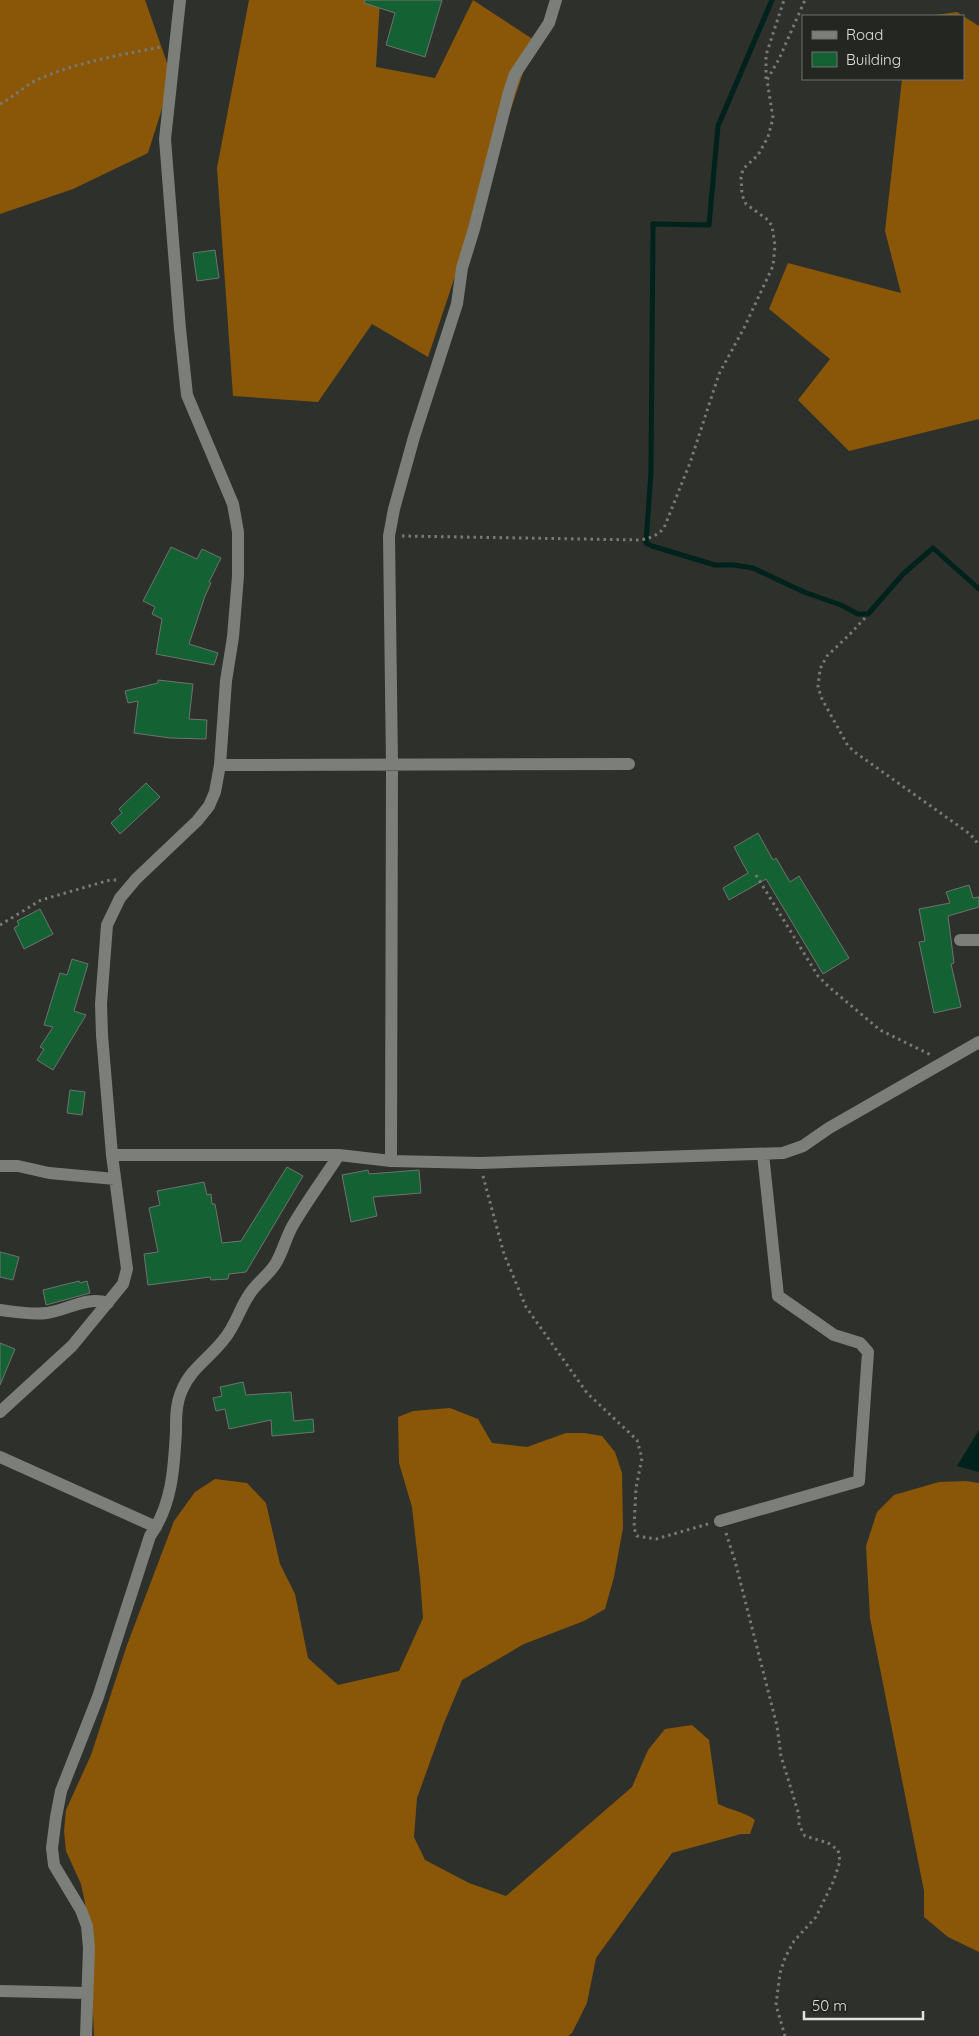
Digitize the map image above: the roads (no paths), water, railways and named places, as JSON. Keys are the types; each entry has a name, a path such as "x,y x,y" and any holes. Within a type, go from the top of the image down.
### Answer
{"street":[{"path":"0,1412 72,1346 123,1284 126,1269 112,1155 100,1004 107,925 120,898 136,879 182,837 208,806 215,792 220,765 226,681 233,637 238,576 238,532 233,504 224,479 188,395 173,253 165,139 180,0"},
{"path":"391,1161 392,766 389,536 394,509 414,437 457,304 462,268 474,229 509,92 515,74 549,23 556,0"},
{"path":"220,765 629,764"},
{"path":"960,940 979,940"},
{"path":"112,1155 339,1155 391,1161 480,1163 783,1154 803,1146 979,1042"},
{"path":"720,1521 859,1481 868,1352 860,1343 834,1335 778,1296 763,1154"},
{"path":"86,2036 89,1948 87,1926 81,1910 54,1864 52,1848 61,1791 98,1697 150,1536 168,1500 172,1486 176,1410 186,1381 196,1368 226,1338 248,1295 259,1281 276,1265 292,1227 339,1155"},
{"path":"0,1166 18,1166 50,1174 115,1179"},
{"path":"0,1310 36,1314 53,1312 92,1300 108,1303"},
{"path":"0,1457 156,1527"},
{"path":"0,1992 87,1993"}],"water":[{"path":"979,1430 979,1472 957,1466"}],"waterway":[{"path":"772,0 718,126 709,225 653,224 651,472 646,543 715,565 753,568 804,592 841,605 858,614 868,614 903,574 933,548 979,589"}]}
